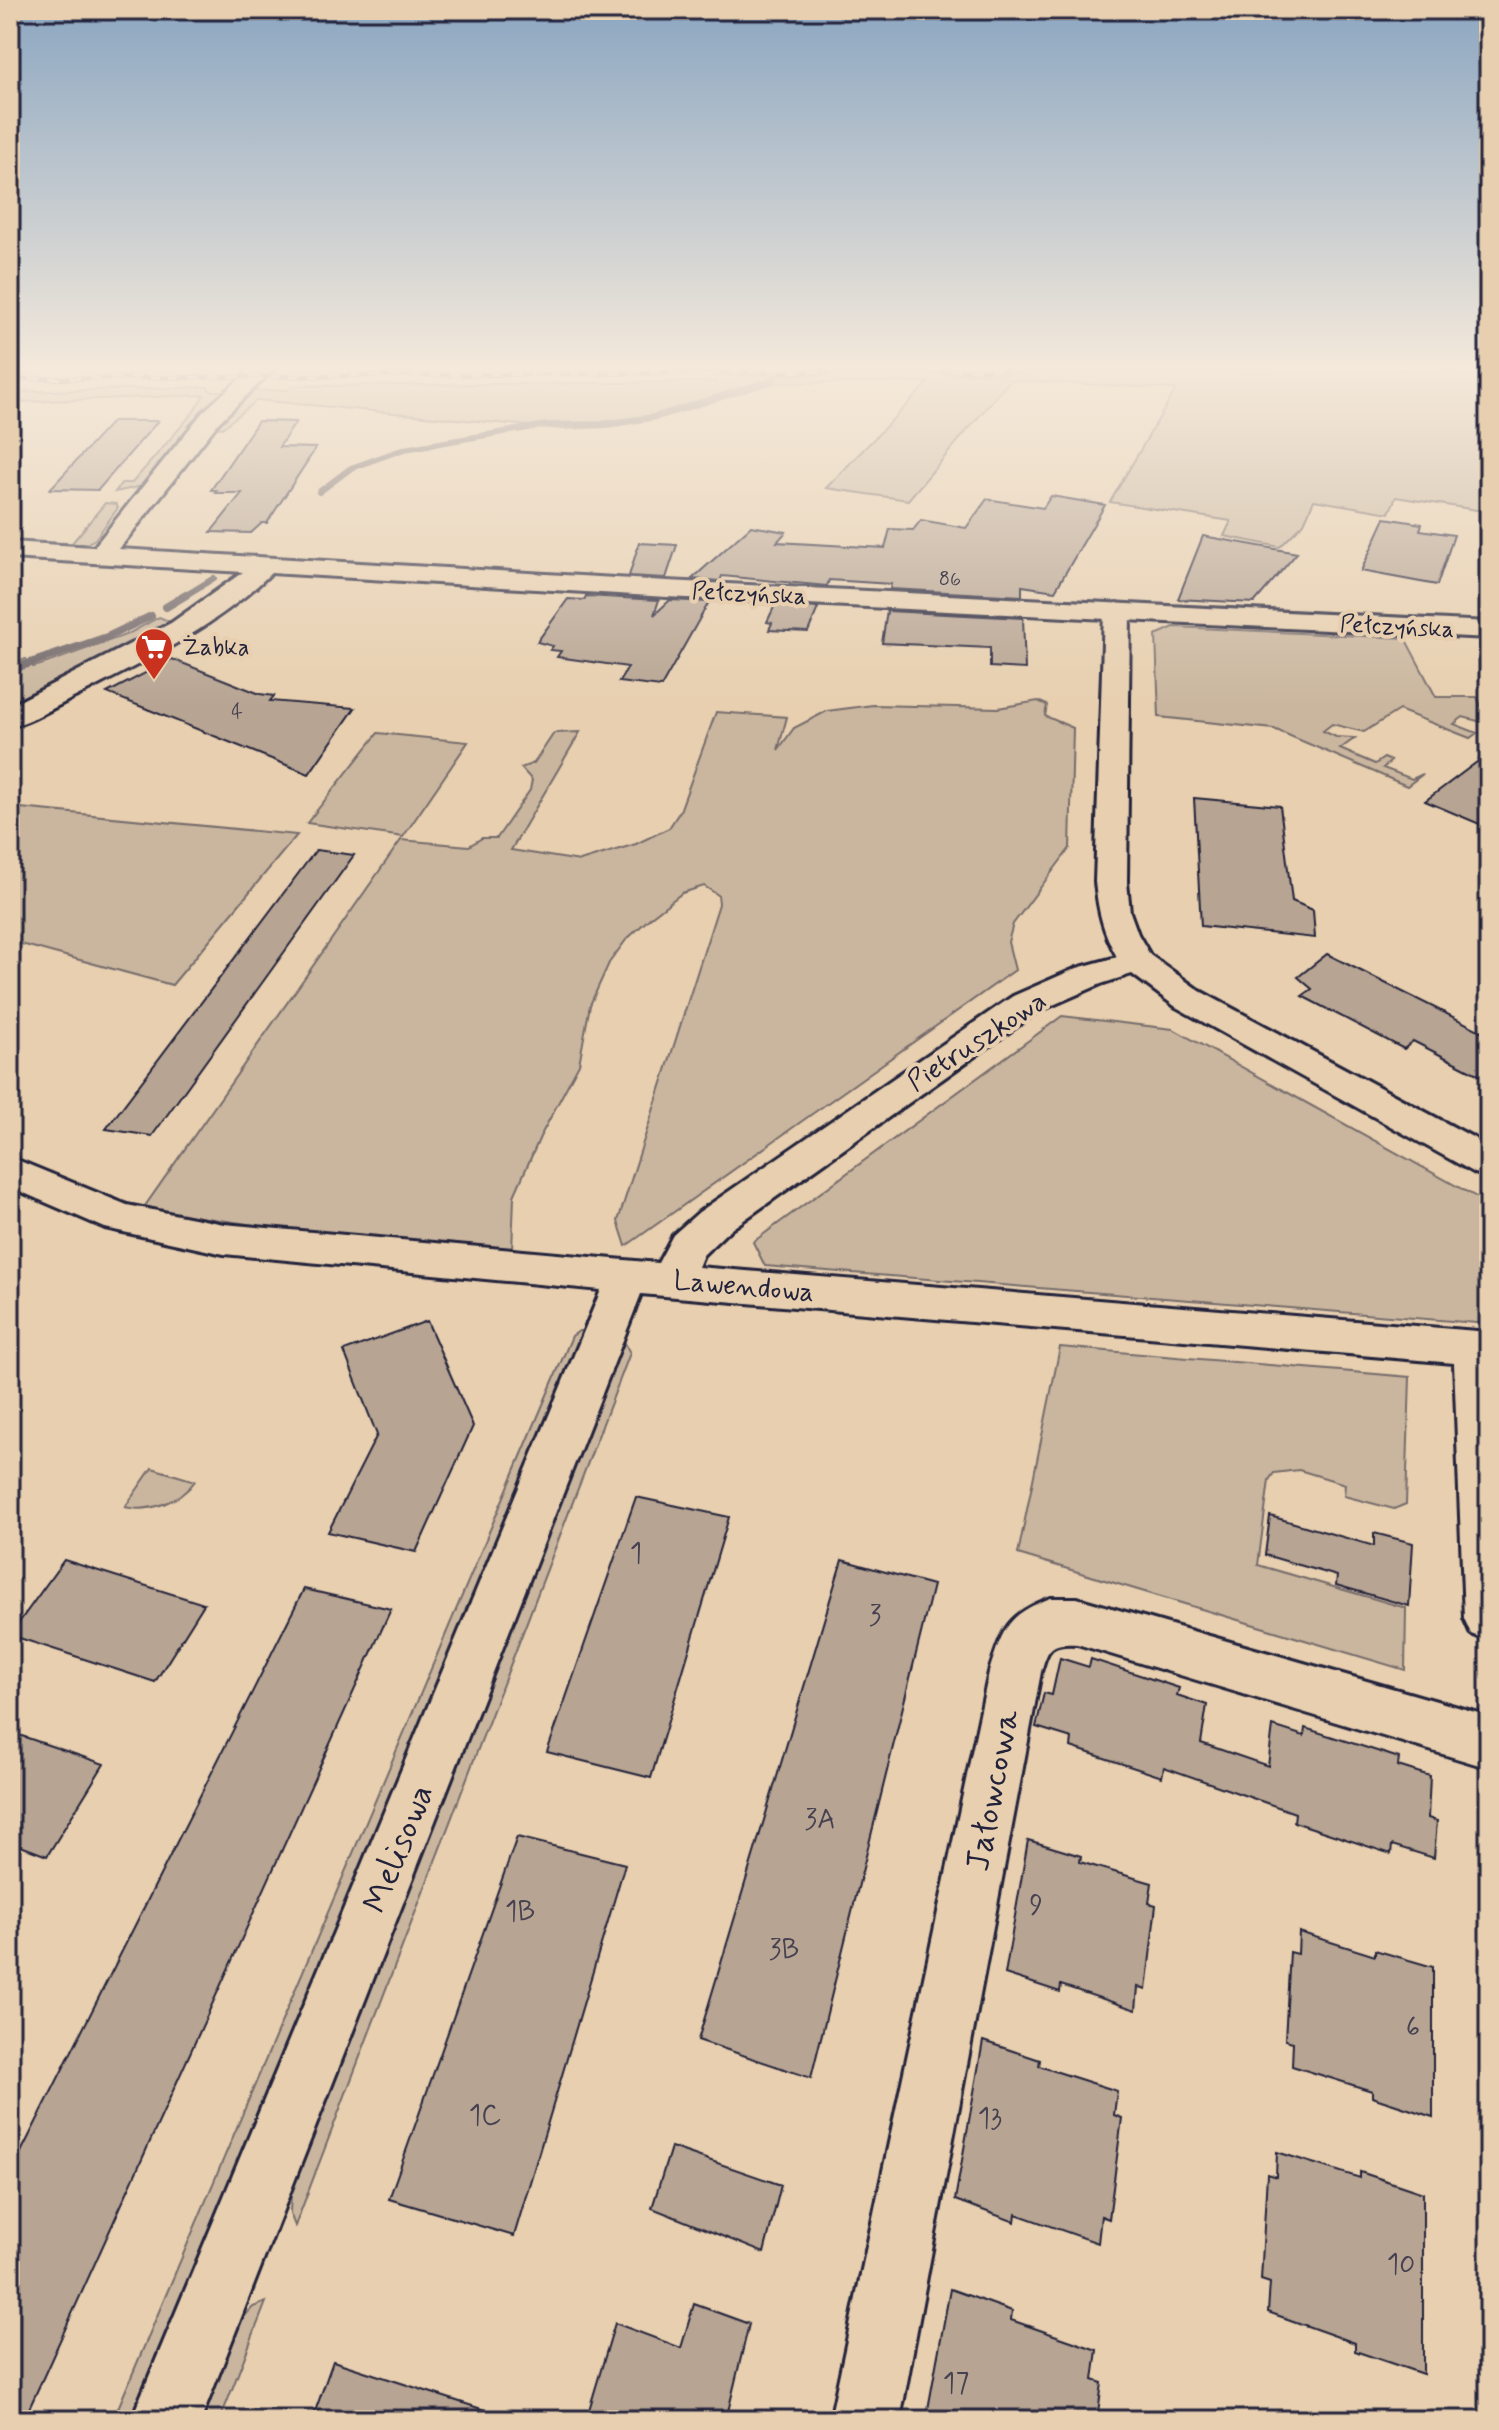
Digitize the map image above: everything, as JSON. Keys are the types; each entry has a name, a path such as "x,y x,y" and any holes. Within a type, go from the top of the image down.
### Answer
{"main road":[{"path":"101,555 160,480"},
{"name":"Pełczyńska","path":"10,550 667,589 1489,630"},
{"path":"10,718 173,633 245,584 267,563"}],"street":[{"path":"1117,611 1111,882 1114,912 1121,934 1137,962 1188,999 1489,1163"},
{"name":"Pietruszkowa","path":"649,1278 713,1222 1025,1004 1061,987 1137,962"},
{"name":"Lawendowa","path":"10,1171 119,1218 170,1230 287,1246 1482,1348"},
{"name":"Melisowa","path":"166,2420 649,1278"},
{"path":"1482,1348 1489,1618"},
{"name":"Jałowcowa","path":"865,2420 1015,1672 1021,1649 1033,1632 1043,1622 1059,1618 1077,1621 1489,1742"}],"shaded area":[{"path":"148,480 143,486 115,492 122,483"},
{"path":"833,480 925,480 908,500 826,488"},
{"path":"1123,480 1489,480 1489,512 1396,497 1389,513 1314,500 1304,523 1280,547 1224,536 1231,521 1110,502"},
{"path":"105,503 116,504 118,508 95,539 86,544 10,542 72,543"},
{"path":"159,617 171,622 10,704 10,664 26,659 33,667 44,664 128,634"},
{"path":"1174,627 1405,638 1436,697 1477,697 1489,724 1463,717 1454,724 1477,733 1470,738 1399,710 1364,732 1332,724 1323,731 1336,737 1355,738 1340,749 1375,764 1384,758 1391,761 1383,768 1412,779 1423,774 1407,786 1274,729 1159,717 1156,635"},
{"path":"1038,701 1047,705 1045,716 1073,728 1070,848 1013,924 1008,942 1015,970 626,1246 618,1221 719,904 718,895 704,886 682,893 651,917 626,940 609,963 590,1005 579,1064 540,1137 514,1196 512,1252 323,1235 172,1213 145,1206 401,840 469,846 482,838 497,838 530,790 532,780 521,768 534,763 554,733 580,732 511,850 580,861 636,844 669,828 680,811 716,712 787,717 778,750 794,728 827,711 873,705 998,708"},
{"path":"378,733 468,742 403,837 307,823"},
{"path":"10,807 297,835 172,985 10,941"},
{"path":"1062,1016 1173,1029 1489,1204 1489,1324 765,1266 753,1242"},
{"path":"579,1331 587,1331 133,2420 113,2420 572,1336"},
{"path":"623,1339 630,1353 295,2226 290,2213 291,2191"},
{"path":"1060,1347 1410,1377 1406,1504 1394,1509 1344,1496 1345,1484 1299,1470 1274,1473 1269,1480 1258,1565 1406,1608 1405,1670 1018,1554"},
{"path":"152,1468 195,1481 182,1494 164,1504 145,1508 125,1507"},
{"path":"266,2302 220,2420 202,2420 241,2320 253,2307"}],"building":[{"path":"58,480 106,480 98,490 50,489"},
{"path":"218,480 295,480 267,523 262,523 251,533 211,532 242,493 215,493 217,490 211,490"},
{"path":"1051,496 1105,505 1055,591 1022,586 1022,596 890,589 891,584 829,580 827,586 722,576 720,581 692,579 751,526 786,532 777,542 885,548 890,529 913,530 921,520 966,528 987,499 1043,508"},
{"path":"1385,518 1422,524 1420,530 1454,535 1437,585 1361,571"},
{"path":"1203,536 1297,553 1254,603 1178,599"},
{"path":"639,543 677,545 666,578 629,576"},
{"path":"586,596 659,600 654,615 670,600 709,602 661,687 619,682 628,667 557,657 561,651 550,650 553,646 537,642 568,599 584,600"},
{"path":"775,605 818,608 808,632 769,630 772,623 767,622"},
{"path":"887,611 1023,618 1025,669 990,667 990,648 882,643"},
{"path":"172,659 260,694 274,696 270,701 355,708 309,774 107,693"},
{"path":"1489,753 1489,828 1425,801"},
{"path":"1194,798 1280,806 1292,901 1313,910 1315,938 1201,926"},
{"path":"316,850 354,855 152,1136 106,1129"},
{"path":"1327,954 1489,1035 1489,1080 1413,1041 1404,1049 1302,996 1312,989 1298,977"},
{"path":"427,1321 473,1426 416,1552 328,1532 377,1435 344,1351"},
{"path":"636,1497 729,1517 651,1778 547,1752"},
{"path":"1270,1516 1374,1546 1374,1533 1413,1543 1409,1606 1336,1585 1337,1576 1265,1555"},
{"path":"64,1560 204,1604 155,1682 10,1635"},
{"path":"842,1560 933,1585 811,2078 698,2040"},
{"path":"304,1589 391,1609 24,2420 10,2420 10,2174"},
{"path":"1060,1658 1089,1667 1091,1659 1179,1688 1177,1695 1207,1705 1201,1743 1268,1766 1273,1726 1304,1736 1305,1728 1399,1758 1398,1766 1430,1776 1428,1818 1437,1821 1434,1858 1392,1845 1391,1854 1294,1822 1295,1813 1164,1767 1162,1777 1071,1747 1072,1738 1036,1727 1044,1693 1052,1695"},
{"path":"10,1732 104,1764 47,1856 10,1842"},
{"path":"517,1837 625,1864 514,2236 389,2199"},
{"path":"1028,1840 1081,1856 1080,1862 1152,1883 1149,1903 1156,1905 1146,1990 1138,1987 1136,2010 1061,1985 1060,1992 1005,1974"},
{"path":"1299,1932 1375,1956 1375,1950 1433,1967 1433,2117 1372,2097 1372,2091 1292,2066 1293,2042 1285,2040 1290,1952 1298,1954"},
{"path":"983,2041 1040,2060 1039,2066 1117,2091 1114,2115 1122,2118 1109,2219 1101,2216 1098,2243 1016,2214 1015,2222 955,2200"},
{"path":"671,2147 781,2185 764,2253 652,2208"},
{"path":"1277,2152 1360,2178 1360,2172 1423,2193 1423,2374 1355,2351 1355,2343 1268,2312 1270,2283 1261,2280 1267,2174 1276,2177"},
{"path":"950,2289 1012,2311 1011,2320 1097,2350 1093,2380 1102,2383 1097,2420 926,2420"},
{"path":"694,2304 749,2324 726,2420 586,2420 615,2323 681,2348"},
{"path":"333,2361 494,2413 493,2420 312,2420"}],"waterway":[{"path":"319,492 334,480"},
{"path":"183,597 214,578"},
{"path":"166,607 186,595"},
{"path":"10,670 107,637 151,616"}],"place":[{"name":"Żabka","path":"154,681"}]}
